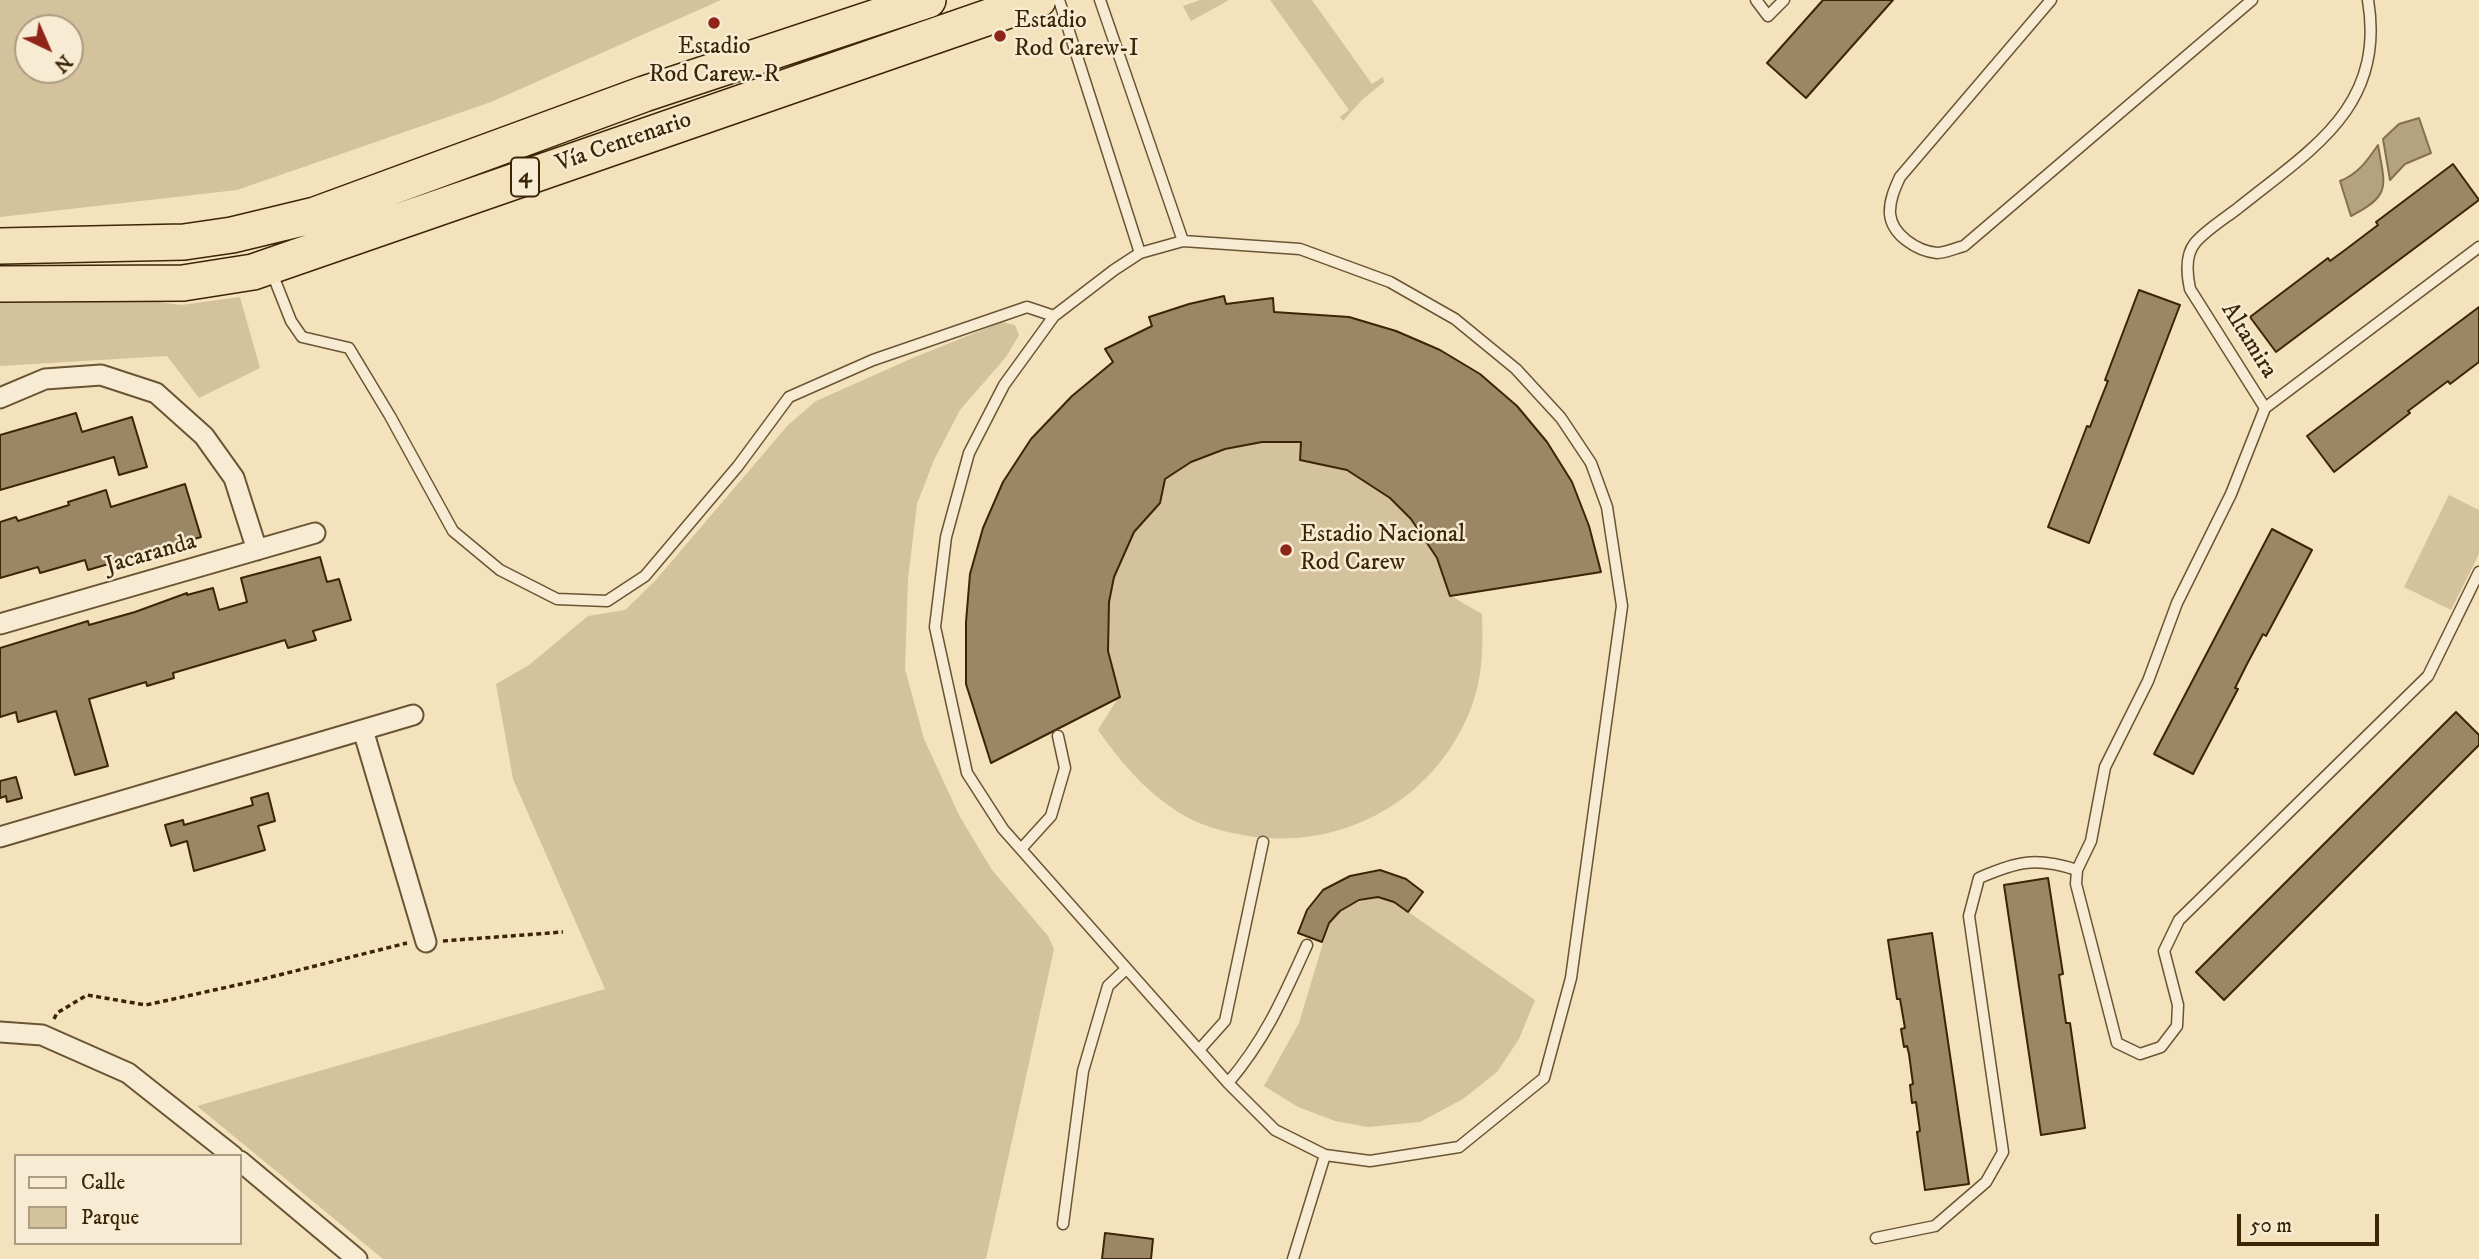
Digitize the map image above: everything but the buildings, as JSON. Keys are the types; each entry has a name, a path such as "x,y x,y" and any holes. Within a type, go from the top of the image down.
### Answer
{"highway":[{"name":"Vía Centenario","path":"0,246 184,242 232,235 316,215 645,93 928,0"},
{"name":"Vía Centenario","path":"0,284 183,283 253,272 1038,0"}],"street":[{"path":"0,398 45,379 101,375 156,393 204,436 234,478 257,550"},
{"name":"Jacaranda","path":"0,624 315,533"},
{"path":"0,837 413,715"},
{"path":"363,730 426,943"},
{"path":"0,1032 42,1035 128,1073 230,1154"},
{"path":"242,1163 357,1259"}],"lane":[{"path":"1059,0 1140,253"},
{"path":"1100,0 1183,241"},
{"path":"1756,0 1768,16 1784,0"},
{"path":"2051,0 1900,177 1892,197 1890,215 1900,236 1917,247 1938,253 1964,246 2252,0"},
{"name":"Altamira","path":"2077,870 2091,841 2105,767 2148,681 2177,603 2231,494 2265,408 2190,289 2186,272 2194,244 2325,138 2347,111 2364,77 2370,52 2372,26 2368,0"},
{"path":"1183,241 1300,248 1390,282 1455,319 1516,369 1561,418 1591,463 1607,507 1622,606 1571,978 1544,1078 1459,1147 1370,1161 1325,1155 1275,1130 1228,1083 1003,829 967,773 935,627 946,537 969,453 1004,385 1054,316 1140,253 1183,241"},
{"path":"2265,408 2479,247"},
{"path":"269,267 291,321 302,337 349,348 453,531 500,570 557,599 607,601 645,576 738,466 789,397 873,360 1027,307 1054,316"},
{"path":"1876,1238 1935,1226 1986,1182 2003,1152 1969,916 1979,877 2012,863 2051,862 2077,870 2076,884 2117,1043 2140,1054 2161,1047 2177,1026 2178,1006 2164,951 2179,920 2428,676 2479,572"},
{"path":"1021,849 1051,816 1065,768 1058,736"},
{"path":"1199,1050 1225,1021 1263,842"},
{"path":"1228,1083 1252,1054 1278,1012 1307,945"},
{"path":"1063,1224 1083,1070 1108,986 1126,968"},
{"path":"1293,1259 1325,1155"}],"path":[{"path":"42,1035 57,1013 87,995 146,1005 407,943 563,932"}],"green space":[{"path":"0,0 721,0 491,102 237,190 0,217"},
{"path":"1200,0 1229,0 1191,21 1183,6"},
{"path":"1270,0 1312,0 1372,84 1383,77 1384,82 1363,99 1343,121 1340,117 1349,110"},
{"name":"Estadio Nacional Rod Carew","path":"1224,296 1226,304 1273,298 1274,312 1340,316 1384,326 1449,355 1479,374 1531,422 1553,451 1581,503 1601,572 1451,596 1482,614 1478,685 1456,740 1436,767 1412,791 1385,810 1355,824 1323,834 1290,838 1255,837 1223,831 1184,816 1133,774 1098,730 1118,698 991,763 966,684 1003,482 1031,439 1072,396 1113,362 1105,349 1151,326 1149,317"},
{"path":"240,297 260,368 199,398 167,356 0,366 0,303 131,298 181,305"},
{"path":"1002,322 1015,325 1019,335 1006,357 960,410 934,460 917,504 908,579 905,669 924,739 960,817 992,870 1048,936 1054,949 986,1259 383,1259 197,1106 605,989 513,779 496,684 529,665 588,616 625,610 655,581 788,425 816,401"},
{"path":"2449,495 2479,510 2479,554 2451,610 2404,587"},
{"path":"1378,897 1394,902 1535,1000 1519,1039 1497,1072 1463,1099 1420,1122 1368,1127 1335,1121 1298,1107 1264,1086 1299,1023 1329,923 1351,905"}],"shaded area":[{"path":"2419,118 2431,153 2405,164 2390,180 2383,139 2399,124"},
{"path":"2378,145 2382,188 2374,202 2351,216 2340,181 2357,171"}],"place":[{"name":"Estadio Rod Carew-R","path":"714,23"},
{"name":"Estadio Rod Carew-I","path":"1000,36"},
{"name":"Estadio Nacional Rod Carew","path":"1286,550"}]}
